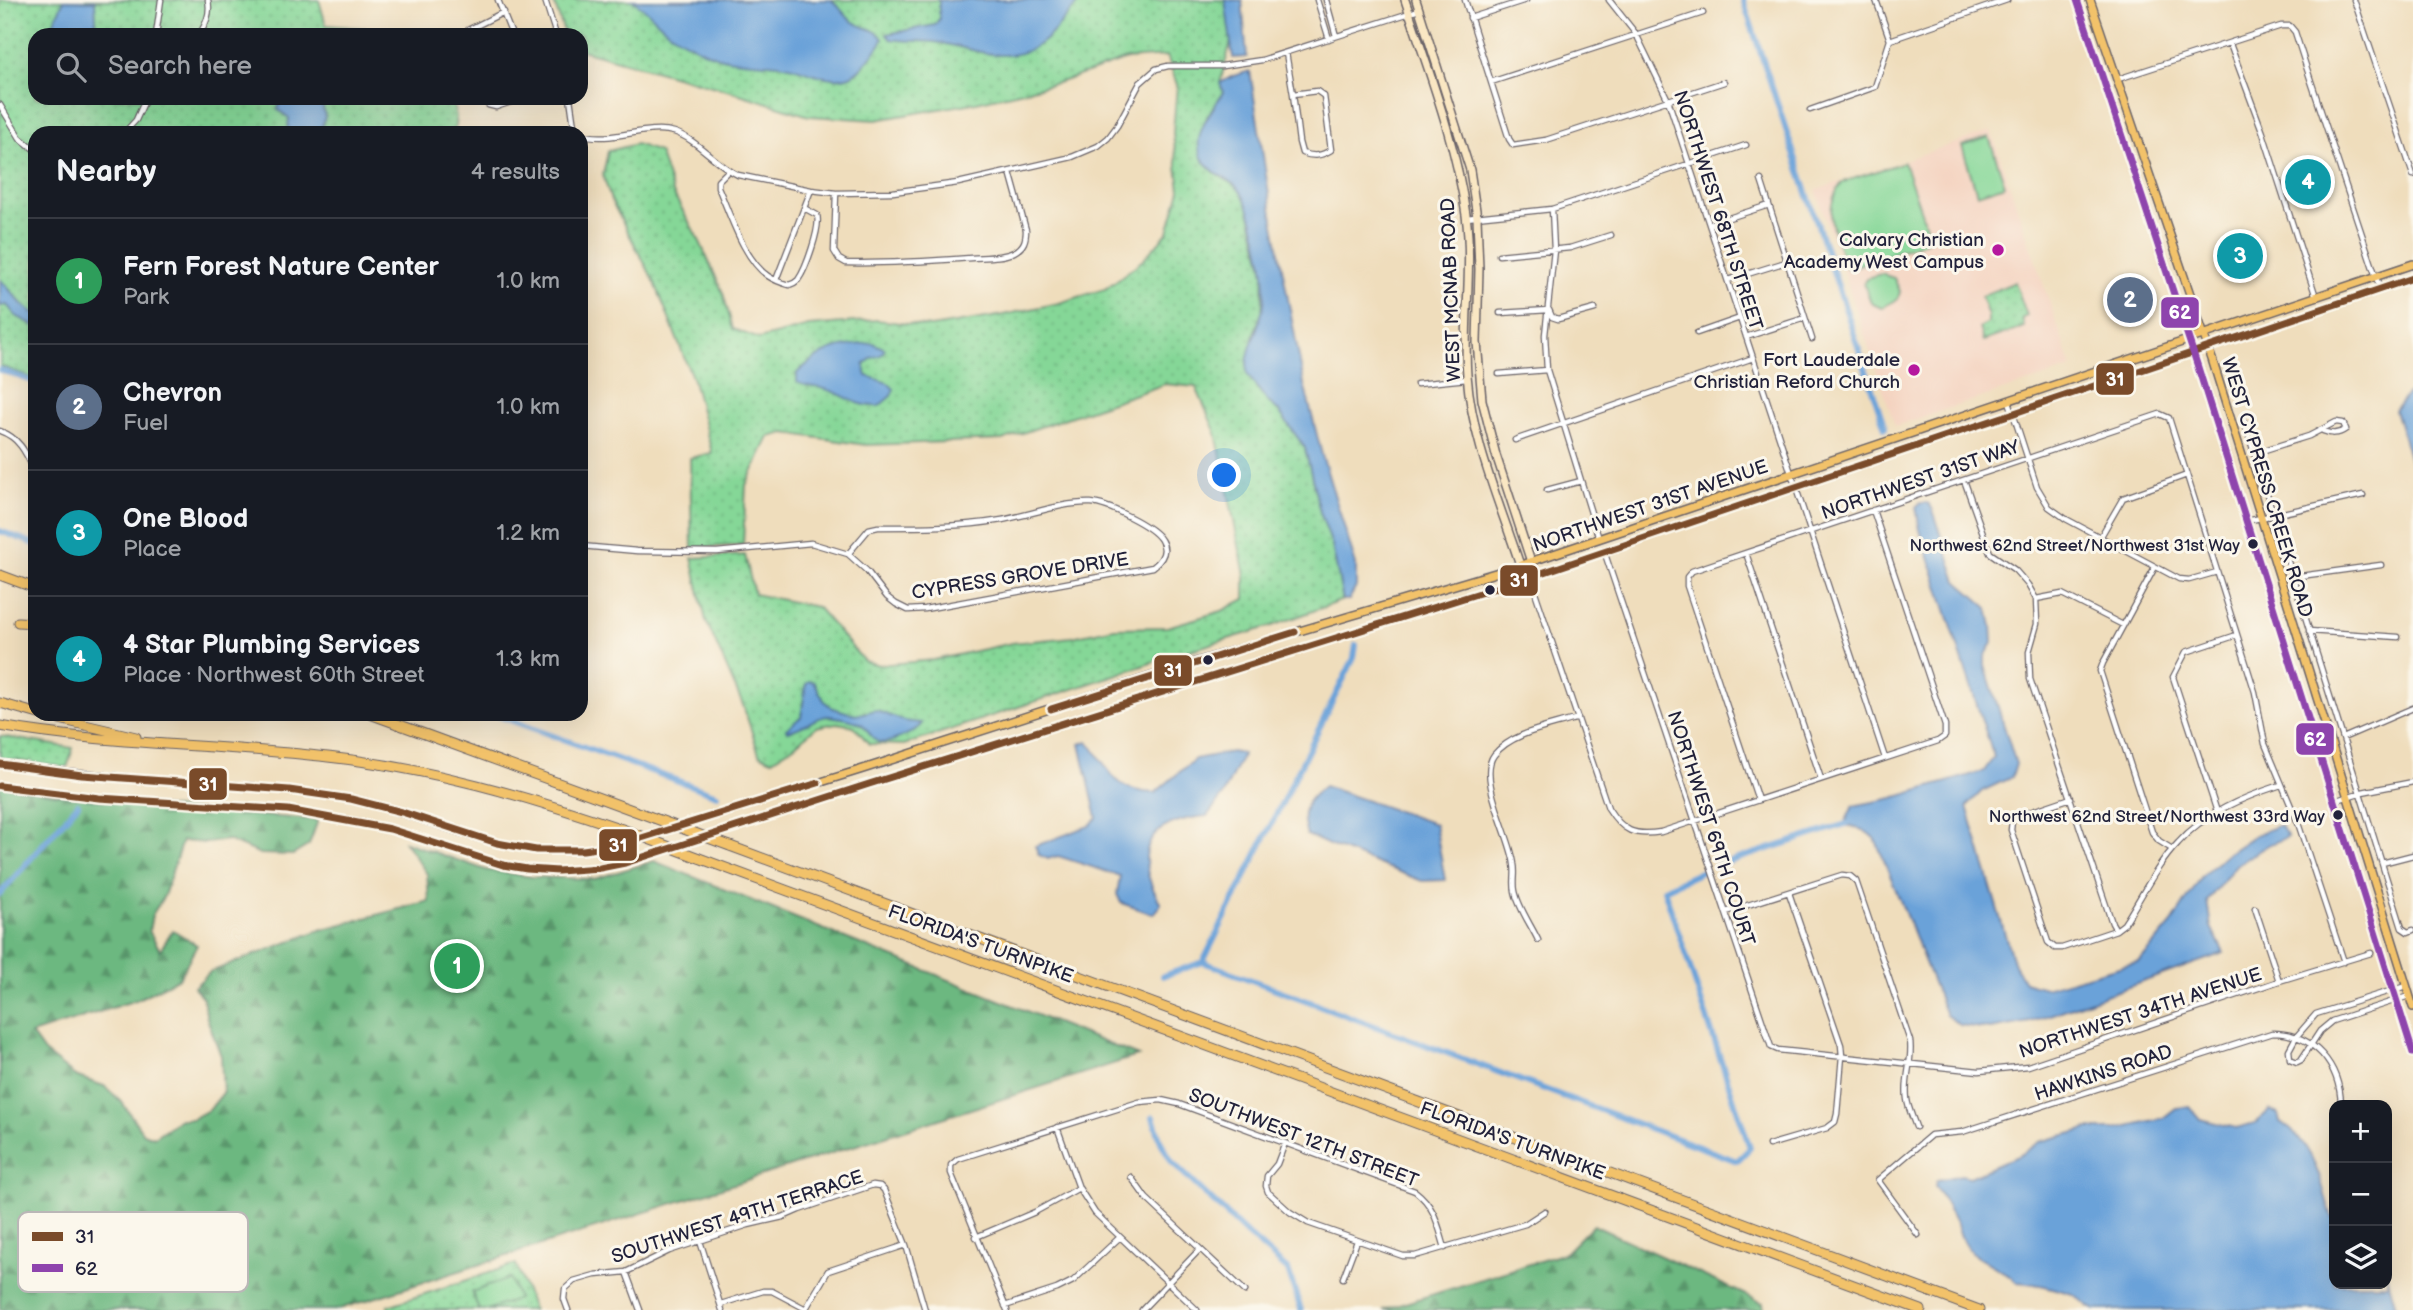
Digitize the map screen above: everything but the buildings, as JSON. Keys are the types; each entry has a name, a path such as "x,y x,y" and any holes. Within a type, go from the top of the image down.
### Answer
{"highway":[{"path":"0,575 28,585"},
{"path":"18,622 28,623"},
{"path":"0,703 28,712"},
{"path":"67,721 137,737 151,743"},
{"name":"FLORIDA'S TURNPIKE","path":"389,721 1979,1310"},
{"name":"FLORIDA'S TURNPIKE","path":"0,726 27,731 327,756 385,764 466,781 537,801 622,829 1921,1310"}],"main road":[{"name":"WEST MCNAB ROAD","path":"1405,0 1459,172 1466,218 1469,270 1465,342 1467,379 1475,427 1520,565 1530,576"},
{"name":"WEST MCNAB ROAD","path":"1416,0 1470,170 1477,217 1477,342 1482,400 1496,455 1531,562 1530,576"},
{"name":"WEST CYPRESS CREEK ROAD","path":"2077,0 2190,341 2413,1054"},
{"name":"WEST CYPRESS CREEK ROAD","path":"2090,0 2204,336 2413,1007"},
{"name":"NORTHWEST 31ST AVENUE","path":"0,764 82,775 289,790 351,799 402,812 497,843 536,850 583,850 619,845 1182,666 1531,562 2413,264"},
{"name":"NORTHWEST 31ST AVENUE","path":"0,786 99,798 288,810 390,828 503,865 558,871 625,863 1405,617 2413,278"},
{"path":"1012,722 1017,738"}],"street":[{"path":"157,28 161,0"},
{"path":"203,28 209,7 208,0"},
{"path":"498,0 510,28"},
{"path":"545,0 554,28"},
{"path":"1317,0 1329,39"},
{"path":"1326,0 1336,36"},
{"path":"1465,0 1513,145 1546,140 1724,82"},
{"path":"1470,18 1526,0"},
{"name":"NORTHWEST 68TH STREET","path":"1609,0 1636,34 1668,100 1885,758"},
{"path":"1810,110 1875,87 1890,40 1876,0"},
{"path":"1890,40 2007,0"},
{"path":"2354,0 2413,175"},
{"path":"588,135 603,137 674,132 727,171 811,190 836,193 893,192 923,188 1010,172 1072,157 1098,146 1117,126 1140,83 1147,74 1156,69 1168,66 1245,63 1286,53 1419,10"},
{"path":"472,28 504,12"},
{"path":"1491,82 1703,13"},
{"path":"2118,79 2281,26 2290,26 2295,32 2380,289"},
{"path":"2230,44 2263,133 2316,297"},
{"path":"1286,53 1302,153 1317,156 1332,150 1324,96 1317,91 1293,94"},
{"path":"0,105 20,138 28,144"},
{"path":"131,126 144,105"},
{"path":"571,105 576,126"},
{"path":"1466,218 1552,209 1746,145"},
{"path":"727,171 718,181 718,187 746,249 759,269 789,285 799,279 818,233 817,215 804,208"},
{"path":"836,193 834,251 839,259 846,263 1001,256 1013,253 1026,240 1026,230 1010,172"},
{"path":"1761,180 1812,339"},
{"path":"776,280 811,190"},
{"path":"1710,225 1769,205"},
{"path":"1552,209 1553,250 1545,335 1547,370 1600,539"},
{"path":"1499,255 1570,247 1611,235"},
{"path":"1728,280 1786,262"},
{"path":"1549,310 1552,317 1558,319 1595,309"},
{"path":"1500,313 1549,310"},
{"path":"1697,334 1740,318"},
{"path":"1746,337 1805,318"},
{"path":"1515,440 1753,358"},
{"path":"1499,374 1547,370"},
{"path":"1417,384 1467,379"},
{"path":"2009,401 2037,487 2049,507 2066,519 2184,581 2217,572"},
{"name":"NORTHWEST 31ST WAY","path":"1758,800 1687,586 1687,577 1692,571 2160,414 2169,418 2187,475"},
{"path":"2244,417 2402,928 2410,931"},
{"path":"2255,453 2323,430"},
{"path":"0,431 12,435 28,458"},
{"path":"2101,536 2123,498 2187,475 2255,692 2265,744 2298,823 2344,962"},
{"path":"1964,480 1990,553 2015,570 2028,584 2036,599 2038,624 2029,652 2030,679 2116,930"},
{"path":"1547,490 1581,481"},
{"path":"2247,522 2363,495"},
{"name":"CYPRESS GROVE DRIVE","path":"588,547 637,551 717,552 811,543 848,554 867,571 887,597 908,610 1153,567 1163,556 1164,547 1153,531 1110,508 1093,503 959,526 878,527 869,529 848,554"},
{"path":"1696,822 1938,741 1945,736 1945,726 1873,510"},
{"name":"NORTHWEST 69TH COURT","path":"1604,551 1771,1047 1842,1056"},
{"path":"1746,553 1821,779"},
{"path":"2293,577 2381,565"},
{"path":"2155,567 2102,663 2102,680 2152,832 2159,841 2172,849"},
{"name":"WEST MCNAB ROAD","path":"1530,576 1608,808 1626,830 1645,834 1696,822"},
{"path":"2036,599 2062,594 2123,625"},
{"path":"2309,631 2398,637"},
{"path":"2217,812 2173,677 2186,652 2237,635"},
{"path":"2343,738 2413,708"},
{"path":"1538,940 1515,893 1514,864 1490,783 1489,766 1492,757 1514,739 1578,718"},
{"path":"2334,801 2361,792 2413,782"},
{"path":"2071,798 2018,816 2012,821 2011,830 2048,942 2055,948 2116,930 2124,924 2180,840 2217,812 2243,797 2281,785"},
{"path":"2382,863 2413,855"},
{"path":"1726,912 1842,875 1850,876 1856,881 1910,1041 1912,1054 1907,1100 1916,1127"},
{"path":"1769,1144 1827,1128 1835,1122 1842,1056 1841,1045 1789,893"},
{"path":"2255,908 2279,981"},
{"name":"NORTHWEST 34TH AVENUE","path":"1842,1056 1979,1071 2028,1066 2279,981 2371,953"},
{"path":"2407,986 2316,1014 2296,1037 2289,1050 2290,1059 2301,1060 2320,1031 2332,1021 2409,996"},
{"name":"HAWKINS ROAD","path":"1918,1236 1878,1180 1931,1135 1962,1132 2272,1033 2296,1037"},
{"path":"2296,1037 2310,1044 2333,1067 2341,1100"},
{"name":"SOUTHWEST 12TH STREET","path":"1057,1127 1139,1102 1161,1100 1179,1104 1415,1191 1426,1199 1434,1211 1446,1248"},
{"path":"1120,1237 1073,1281 1006,1308 951,1173 951,1165 958,1159 1057,1127 1079,1188 1095,1213 1197,1310"},
{"path":"1285,1143 1277,1164 1267,1176 1268,1192 1290,1212 1308,1223 1402,1256 1415,1256 1446,1248 1525,1224 1545,1211"},
{"path":"1131,1177 1146,1198 1245,1291"},
{"name":"SOUTHWEST 49TH TERRACE","path":"568,1310 564,1299 565,1289 574,1282 595,1275 626,1272 669,1251 783,1217 873,1185 884,1190 906,1245"},
{"path":"976,1237 1035,1212 1079,1188"},
{"path":"700,1241 721,1307 763,1291 772,1291 806,1310 828,1271 906,1245 925,1310"},
{"path":"1343,1278 1357,1241"},
{"path":"1142,1310 1200,1249"},
{"path":"626,1272 640,1310"}],"shaded area":[{"path":"1991,131 2072,368 1895,426 1816,190"}],"green space":[{"path":"0,0 319,0 326,25 363,28 28,28 28,105 453,105 455,126 28,126 28,376 0,366"},
{"path":"553,0 1227,0 1231,41 1220,83 1223,92 1207,117 1200,135 1213,171 1238,188 1247,201 1264,273 1262,312 1253,336 1256,387 1278,410 1305,448 1320,512 1332,545 1343,600 1272,626 1184,652 904,745 869,744 854,726 837,723 816,727 772,760 759,754 743,705 706,621 692,558 745,555 754,594 817,607 864,661 879,665 934,660 1012,643 1072,637 1114,628 1167,627 1222,611 1245,599 1245,575 1216,433 1196,387 1165,384 1002,440 866,445 785,433 769,437 746,485 743,545 692,548 690,458 712,453 693,380 655,283 611,200 603,175 608,151 636,144 659,152 673,193 700,242 723,293 733,329 759,339 809,326 877,320 931,327 1059,303 1105,289 1143,260 1168,232 1180,190 1173,133 1177,85 1167,56 1127,59 1061,82 968,104 876,120 809,116 588,52 588,28 563,28"},
{"path":"1989,137 2005,185 1977,194 1962,146"},
{"path":"1904,162 1929,235 1926,242 1847,269 1832,225 1832,203 1836,192 1843,182"},
{"path":"1881,274 1894,278 1900,291 1898,299 1881,308 1871,303 1864,283 1866,278"},
{"path":"2015,282 2027,316 2022,318 2024,327 1983,341 1979,328 1988,323 1988,316 1981,296"},
{"path":"0,736 73,748 67,768 0,758"},
{"path":"0,785 119,802 318,820 309,845 293,855 260,854 227,840 207,843 182,841 164,896 152,915 149,931 160,950 173,930 197,945 179,978 136,1000 31,1034 44,1052 75,1076 104,1086 121,1101 143,1133 154,1137 180,1119 192,1119 210,1109 223,1093 221,1056 207,1018 203,998 194,987 210,972 320,930 429,901 427,874 405,842 486,870 533,877 594,879 654,861 1138,1056 336,1310 0,1310"},
{"path":"1593,1225 1763,1303 1764,1310 1383,1310 1565,1253"},
{"path":"516,1264 533,1310 389,1310 388,1306"},
{"path":"510,1278 518,1299 487,1310 479,1310 472,1292"}],"water":[{"path":"64,0 95,1 95,28 52,26"},
{"path":"632,0 831,0 852,21 877,33 883,39 860,69 852,75 843,78 825,77 788,65 729,59 710,54 672,34"},
{"path":"939,0 1081,0 1042,43 1011,55 985,53 934,42 896,40 887,34 935,25 939,19"},
{"path":"1225,0 1242,0 1247,57 1233,58"},
{"path":"1250,71 1272,214 1304,384 1322,455 1356,565 1356,587 1349,600 1343,600 1332,545 1320,512 1305,448 1278,410 1267,401 1247,374 1248,358 1265,293 1263,266 1252,219 1238,188 1215,172 1200,153 1201,132 1223,92 1220,83"},
{"path":"279,105 322,105 325,117 322,126 288,126 289,118 278,110"},
{"path":"0,279 28,309 28,322 16,316 7,305 0,306"},
{"path":"873,343 885,349 881,355 864,365 867,376 888,383 894,389 891,396 879,406 864,405 832,391 797,382 797,373 823,353 850,345"},
{"path":"2413,392 2413,470 2395,410 2407,394"},
{"path":"1920,503 1928,503 1933,510 1957,581 1988,608 1992,626 1993,643 1985,656 1985,666 2016,764 2012,777 1982,791 1967,806 2014,965 2024,982 2045,988 2140,961 2172,923 2202,876 2228,853 2255,835 2280,825 2288,837 2270,844 2236,865 2207,901 2211,927 2224,953 2030,1022 1990,1029 1960,1025 1946,1015 1875,838 1863,830 1844,825 1853,806 1893,798 1984,771 1994,757 1920,530 1916,507"},
{"path":"809,681 814,682 825,702 833,708 856,715 875,710 904,721 922,723 903,737 884,742 876,741 860,723 828,716 787,731 786,729 801,717 806,684"},
{"path":"1088,741 1121,784 1155,793 1195,759 1232,752 1243,754 1223,795 1207,816 1170,825 1158,832 1150,842 1146,855 1147,869 1161,904 1153,914 1121,903 1117,894 1120,876 1058,856 1048,859 1039,855 1035,846 1089,826 1097,818 1080,744"},
{"path":"1324,786 1435,824 1445,880 1422,881 1307,835 1305,807"},
{"path":"2190,1107 2200,1119 2236,1128 2255,1123 2270,1110 2278,1114 2280,1122 2292,1130 2308,1151 2329,1208 2329,1289 2391,1289 2397,1310 2096,1310 2072,1294 2016,1282 2005,1272 1976,1256 1964,1244 1955,1220 1935,1185 1937,1180 1961,1175 1970,1177 2020,1155 2039,1142 2088,1129 2115,1129 2163,1118 2176,1108"}],"waterway":[{"path":"1743,0 1885,428"},
{"path":"0,370 28,380"},
{"path":"0,531 28,541"},
{"path":"1163,976 1203,962 1354,658 1356,645"},
{"path":"512,721 717,795"},
{"path":"0,894 78,804"},
{"path":"1716,866 1849,823"},
{"path":"1203,962 1737,1161 1750,1148 1664,889 1703,871"},
{"path":"1153,1117 1161,1142 1172,1162 1288,1270 1301,1310"}],"transit line":[{"name":"62","path":"2077,0 2197,364 2413,1053"},
{"name":"31","path":"0,786 99,798 288,810 390,829 503,865 527,869 558,871 625,863 1518,581 2413,278"},
{"name":"31","path":"1051,709 1295,632"},
{"name":"31","path":"0,764 82,775 289,790 351,799 402,812 497,843 536,850 583,850 619,845 818,783"}],"place":[{"name":"4 Star Plumbing Services","path":"2308,182"},
{"name":"Calvary Christian Academy West Campus","path":"1998,250"},
{"name":"One Blood","path":"2240,256"},
{"name":"Chevron","path":"2130,300"},
{"name":"Fort Lauderdale Christian Reford Church","path":"1914,370"},
{"name":"Northwest 62nd Street/Northwest 31st Way","path":"2253,544"},
{"name":"Northwest 62nd Street/Northwest 33rd Way","path":"2338,815"},
{"name":"Fern Forest Nature Center","path":"457,966"}]}
